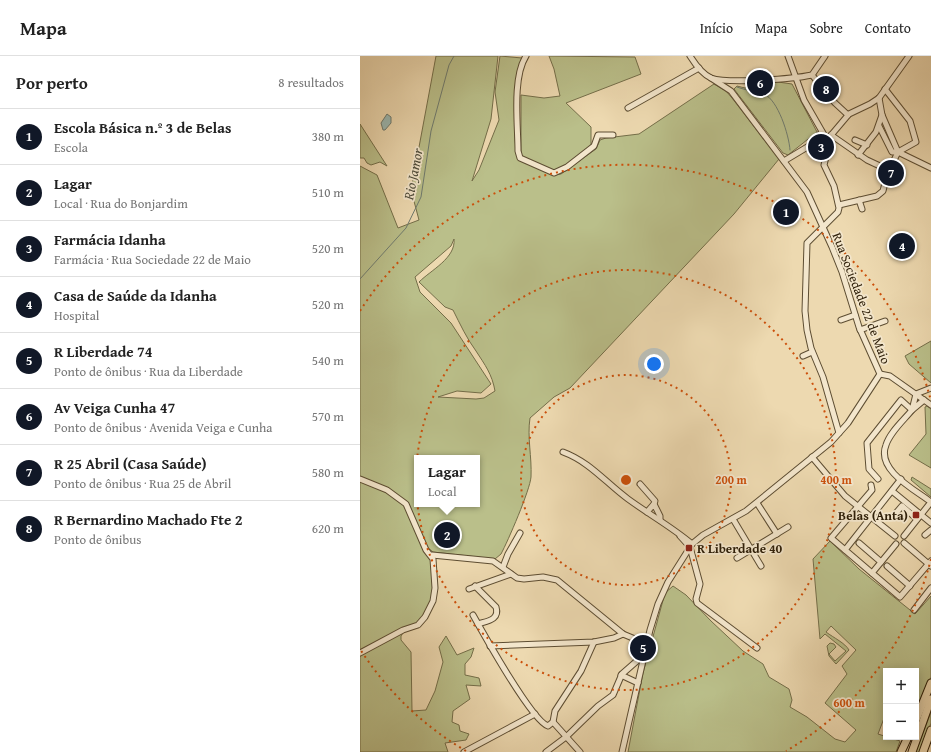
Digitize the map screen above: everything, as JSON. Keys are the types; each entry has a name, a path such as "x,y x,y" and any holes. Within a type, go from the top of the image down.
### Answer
{"highway":[{"path":"919,713 931,683"},
{"path":"912,752 931,699"},
{"path":"922,752 931,730"},
{"path":"927,752 931,737"},
{"path":"901,752 907,740"}],"street":[{"path":"526,56 520,67 518,93 518,151 520,158 554,173 560,172 594,146 598,135 613,135"},
{"path":"690,56 699,68 711,78 727,87 807,192 824,228 807,244 805,311 807,330 812,352 823,377 839,433"},
{"path":"788,56 804,100 827,140 828,149 824,165 834,186 839,205 877,196 883,191 891,165 898,152 915,143 916,138 910,121 885,89"},
{"path":"711,78 732,80 796,78 812,74 825,56"},
{"path":"827,140 848,115 879,98 909,56"},
{"path":"628,108 699,68"},
{"path":"812,74 835,103 848,115"},
{"path":"727,87 732,80"},
{"path":"727,87 739,80"},
{"path":"879,98 882,115 898,152"},
{"path":"858,154 872,139 879,126 882,115"},
{"path":"879,126 890,151 898,152 931,168"},
{"path":"784,161 809,146 822,132"},
{"path":"832,135 858,154 882,167 891,165"},
{"path":"855,140 867,145"},
{"path":"859,200 862,209"},
{"name":"Rua Sociedade 22 de Maio","path":"691,546 703,535 757,503 839,433 880,374 860,330 842,272 824,228 838,212 839,205"},
{"path":"841,320 855,315"},
{"path":"860,330 885,321"},
{"path":"803,356 812,352"},
{"path":"880,374 890,376 931,405"},
{"path":"916,394 931,388"},
{"path":"912,410 916,394"},
{"path":"878,479 869,469 866,443 901,400 912,410"},
{"path":"904,543 904,536 931,502 901,479 887,465 884,452 888,440 912,410 924,400"},
{"path":"564,452 577,457 588,465 628,499 675,530 691,546 700,584 696,600 697,602 757,648"},
{"path":"812,457 844,496 895,536"},
{"path":"360,479 387,490 406,504 426,550 432,555 492,561 503,567 511,574 524,579 543,577 557,580 623,634 647,644"},
{"path":"845,550 901,479"},
{"path":"640,484 655,501 654,504 660,516 660,520"},
{"path":"871,485 872,490 831,538 900,597 930,564 904,543"},
{"path":"892,491 919,517"},
{"path":"757,503 778,534"},
{"path":"648,512 654,504"},
{"path":"896,513 902,506 931,523"},
{"path":"733,518 761,566"},
{"path":"737,558 788,527"},
{"path":"925,535 931,530"},
{"path":"503,567 508,554 520,533"},
{"path":"895,536 900,534 904,536"},
{"path":"895,536 894,541 896,544"},
{"path":"859,543 881,562"},
{"path":"896,544 900,545 904,543"},
{"path":"872,573 896,544"},
{"path":"622,752 643,659 658,604 668,582 691,546"},
{"path":"360,653 403,630 414,627 421,622 433,601 435,588 432,555"},
{"path":"887,566 910,586"},
{"path":"469,589 511,574"},
{"path":"475,586 496,607 498,612 497,616 493,619 478,624"},
{"path":"914,610 931,588"},
{"path":"473,615 500,664 535,714 545,725 548,726 553,722 556,711 581,671 594,642"},
{"path":"490,646 594,642 614,638 623,634"},
{"path":"546,752 566,737 598,706 613,695 621,675 638,660 643,659"},
{"path":"621,675 638,683"},
{"path":"464,752 535,714"},
{"path":"553,722 580,752"}],"green space":[{"path":"436,56 498,56 491,119 472,181 479,170 499,120 495,92 500,56 522,58 516,92 515,108 515,139 518,159 555,175 561,174 596,149 600,140 639,134 714,84 726,91 779,159 734,214 570,388 554,397 530,418 530,484 501,554 495,559 433,552 427,547 423,548 424,551 430,555 434,593 423,618 401,636 401,640 411,652 412,711 426,710 435,691 443,662 439,647 446,636 457,655 474,648 471,657 465,664 465,675 479,678 481,686 466,685 470,699 453,711 452,722 459,725 460,731 469,734 466,740 445,743 448,752 360,752 360,166 377,175 398,228 419,220 411,190","holes":["454,239 454,246 447,258 419,282 445,307 453,310 488,370 495,391 484,398 438,397 457,391 481,393 491,384 451,323 420,292 415,277 451,246"]},
{"path":"549,56 635,57 641,74 566,103 591,127 591,147 556,172 526,159 521,155 521,95 544,98 560,96 554,69"},
{"path":"771,81 792,84 817,132 788,155 783,153 734,89 737,86 745,88"},
{"path":"360,124 387,166 380,162 371,165 367,163 364,158 360,158"},
{"path":"931,341 931,383 909,364 905,356"},
{"path":"927,406 931,409 931,468 909,455 926,434 925,407"},
{"path":"912,477 931,489 931,497 911,480"},
{"path":"830,541 859,569 915,614 931,596 931,677 919,707 919,668 883,668 883,721 878,734 883,736 883,740 900,741 896,752 628,752 643,673 665,593 673,586 686,595 743,651 763,664 769,677 789,689 792,700 790,707 807,717 835,739 845,742 856,730 825,703 847,674 842,666 856,650 831,626 826,632 849,650 836,664 829,656 827,646 830,643 834,644 836,647 829,654 835,661 846,651 825,634 820,639 813,559"},
{"path":"931,712 931,723 920,752 916,752"}],"water":[{"path":"387,114 391,117 391,123 385,130 383,130 381,123"}],"waterway":[{"name":"Rio Jamor","path":"360,279 406,228 421,197 431,131 449,65 454,56"},
{"path":"737,87 764,94 774,103 785,127 790,150"}],"place":[{"name":"Av Veiga Cunha 47","path":"760,83"},
{"name":"R Bernardino Machado Fte 2","path":"826,89"},
{"name":"Farmácia Idanha","path":"821,147"},
{"name":"R 25 Abril (Casa Saúde)","path":"891,173"},
{"name":"Escola Básica n.º 3 de Belas","path":"786,212"},
{"name":"Casa de Saúde da Idanha","path":"902,246"},
{"name":"Belas (Anta)","path":"916,515"},
{"name":"Lagar","path":"447,535"},
{"name":"R Liberdade 40","path":"689,548"},
{"name":"R Liberdade 74","path":"643,648"}]}
